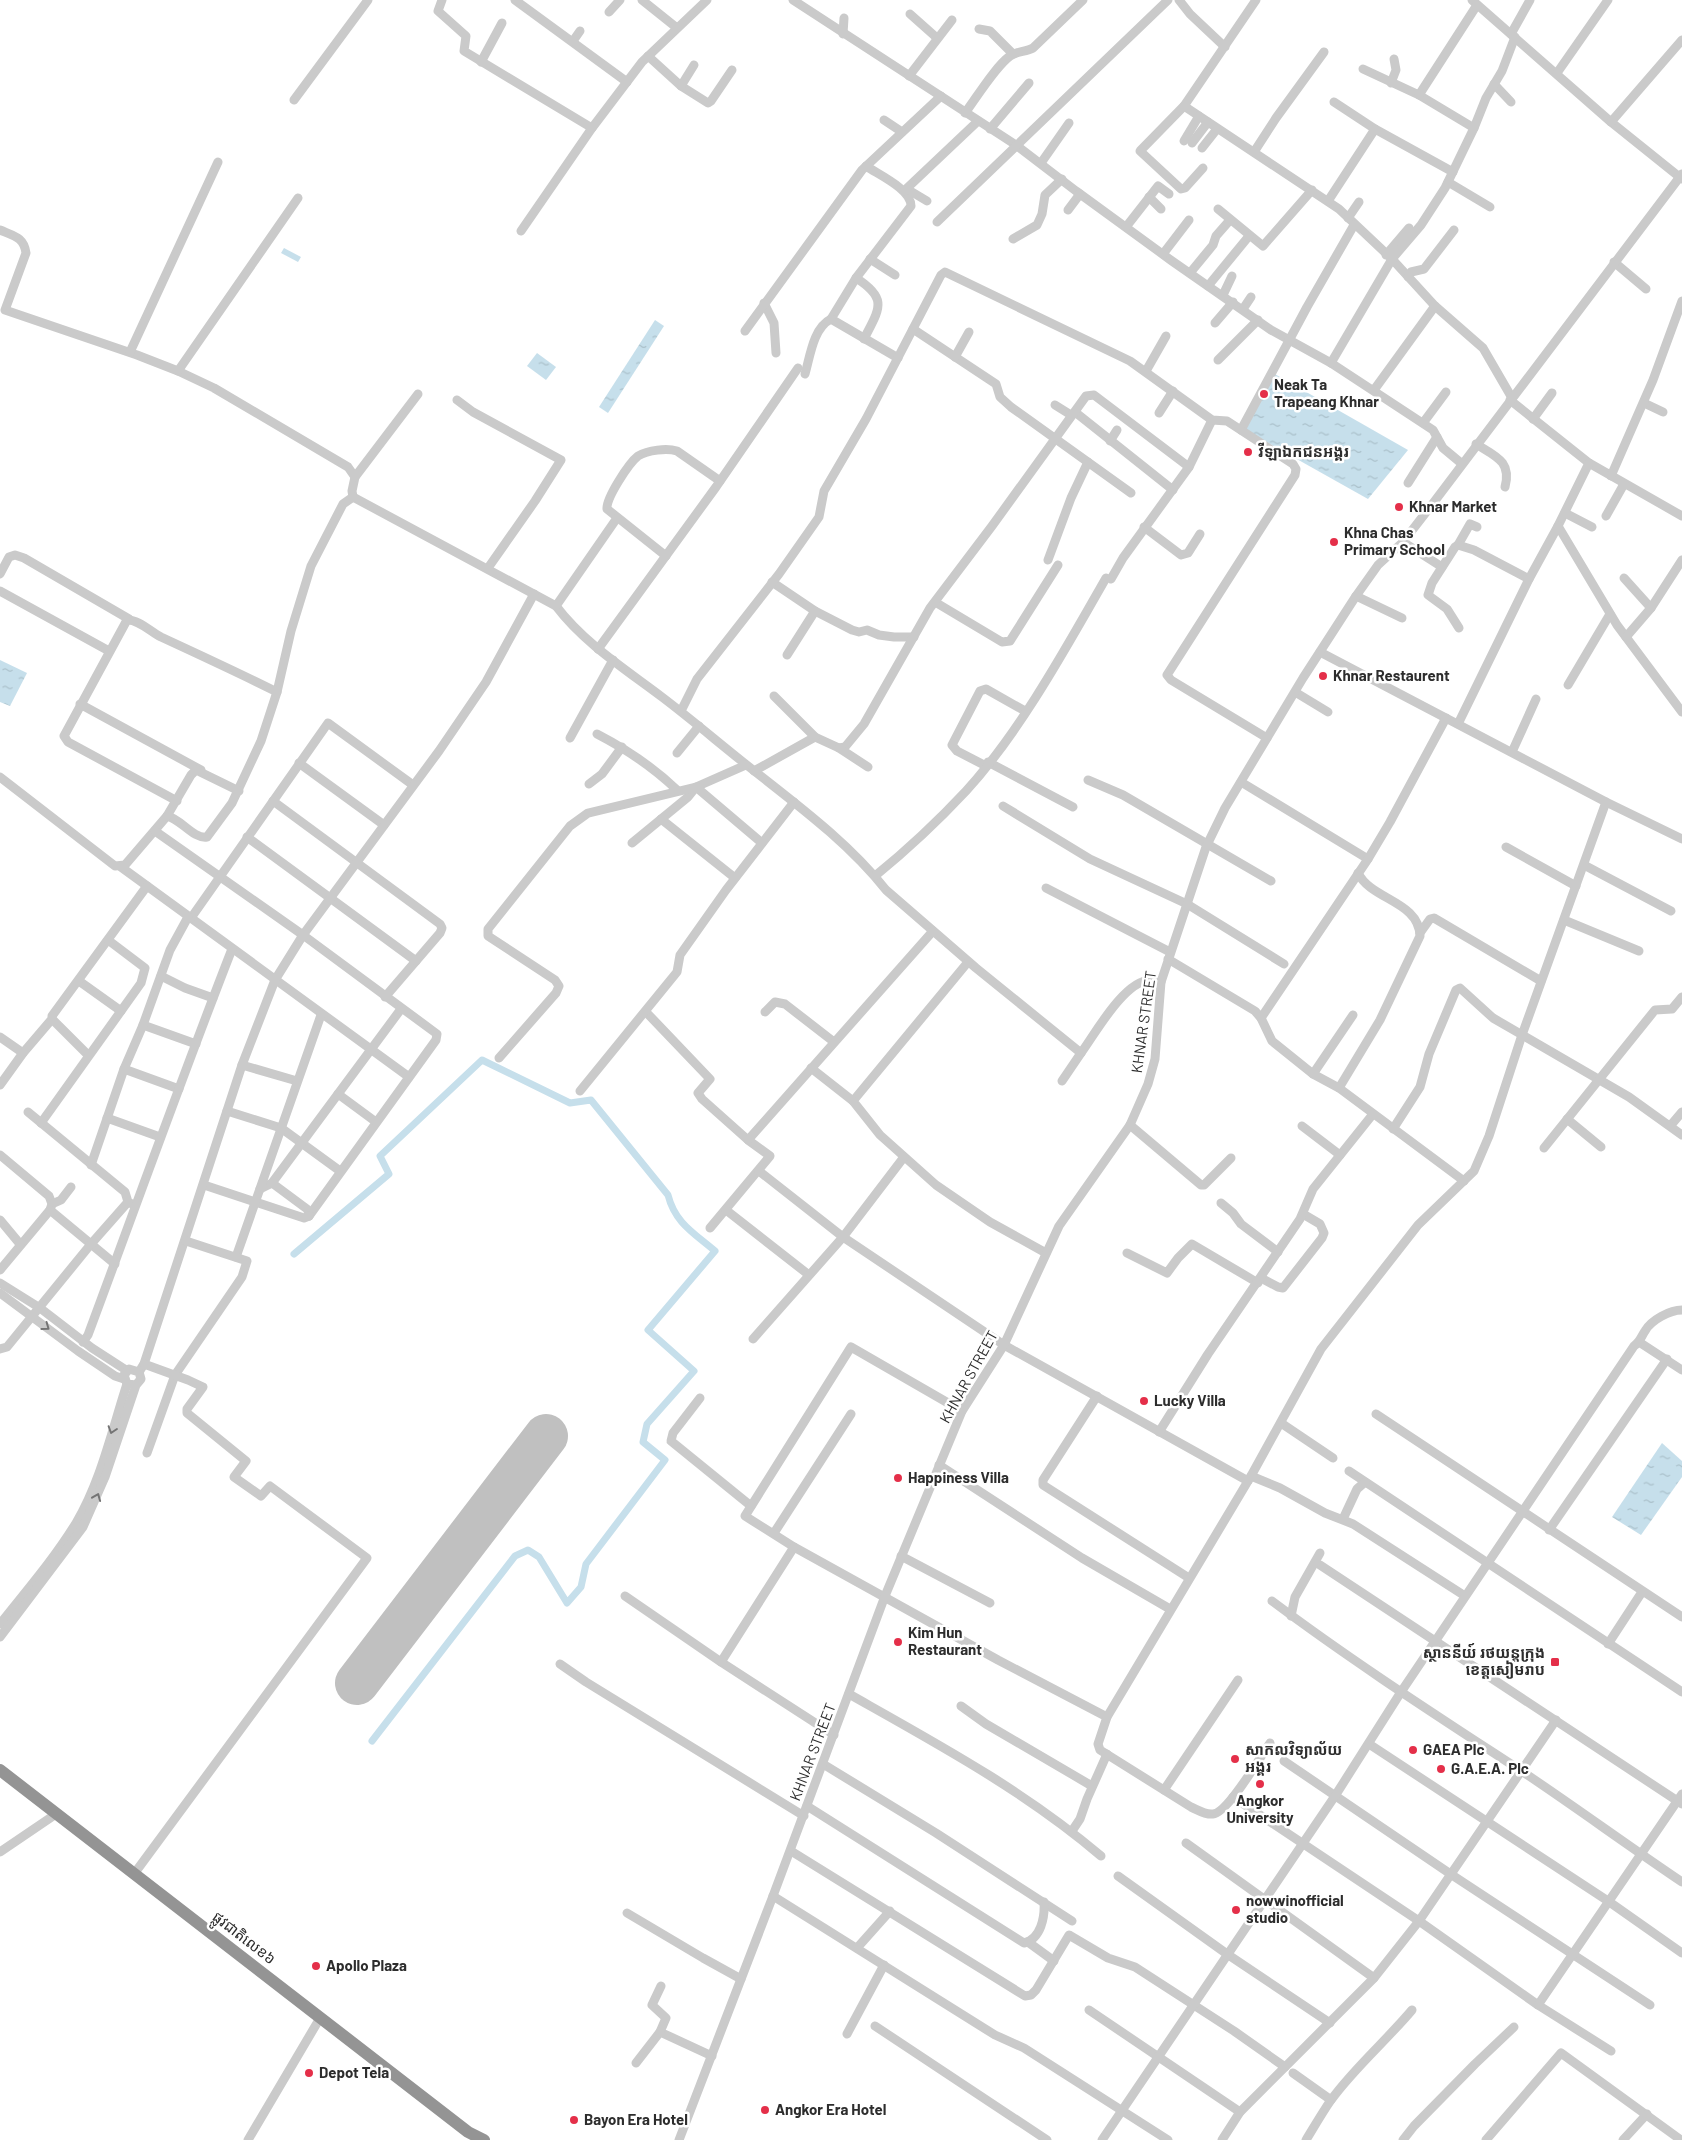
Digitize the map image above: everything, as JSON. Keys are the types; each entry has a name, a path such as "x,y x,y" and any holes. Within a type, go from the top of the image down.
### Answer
{"highway":[{"name":"ផ្លូវជាតិលេខ៦","path":"0,1770 470,2136 484,2140"}],"street":[{"path":"294,100 368,0"},
{"path":"442,0 437,9 438,12 466,36 463,50 592,128"},
{"path":"515,0 627,82"},
{"path":"609,12 620,0"},
{"path":"642,0 654,3 677,28"},
{"path":"521,231 592,128 627,82 648,56 707,0"},
{"path":"793,0 1016,145 1080,194 1258,320 1331,363 1423,423 1433,430 1443,448 1461,463"},
{"path":"965,113 1004,61 1013,54 1026,52 1033,48 1082,0"},
{"path":"937,222 1168,0"},
{"path":"1178,0 1225,46"},
{"path":"1202,168 1185,188 1181,188 1140,151 1184,106 1256,0"},
{"path":"1389,257 1421,225 1448,182 1486,98 1502,71 1513,35 1530,0"},
{"path":"1557,73 1608,0"},
{"path":"1419,95 1474,3 1557,73 1611,122 1681,177"},
{"path":"910,14 937,38"},
{"path":"843,34 844,18"},
{"path":"909,76 952,20"},
{"path":"481,62 502,23"},
{"path":"979,29 990,31 1013,54"},
{"path":"573,41 580,30"},
{"path":"1611,122 1682,40"},
{"path":"1254,152 1324,52"},
{"path":"648,56 681,86 708,103 712,101 732,70"},
{"path":"1391,83 1396,70 1394,58"},
{"path":"681,86 694,65"},
{"path":"1363,69 1419,95 1474,128"},
{"path":"990,129 1029,83"},
{"path":"1494,84 1510,102"},
{"path":"744,331 850,185 866,166 941,96"},
{"path":"1334,102 1375,129 1453,172"},
{"path":"1184,106 1328,201 1389,257 1435,306 1483,348 1511,399 1532,419 1589,463 1682,516"},
{"path":"1199,116 1188,142 1208,122"},
{"path":"884,120 902,132"},
{"path":"906,190 978,121"},
{"path":"1041,163 1069,123"},
{"path":"1202,148 1217,129"},
{"path":"1328,201 1375,129"},
{"path":"130,352 218,162"},
{"path":"866,166 927,201"},
{"name":"KHNAR STREET","path":"679,2140 774,1896 884,1596 962,1411 1004,1345 1059,1226 1130,1125 1148,1084 1155,1059 1161,982 1208,843 1241,782 1295,692 1378,564 1403,542 1614,262 1681,177"},
{"path":"1013,239 1037,225 1042,214 1045,195 1062,179"},
{"path":"1448,182 1490,207"},
{"path":"1126,227 1158,186 1169,194"},
{"path":"598,649 802,371 814,340 822,326 831,319 856,278 911,206 906,190"},
{"path":"1218,209 1260,245 1264,246 1312,190"},
{"path":"1068,210 1080,194"},
{"path":"1149,197 1161,209"},
{"path":"178,371 298,198"},
{"path":"1241,430 1291,341 1351,222 1359,202"},
{"path":"1163,254 1189,220"},
{"path":"1190,273 1213,245 1216,236 1230,220"},
{"path":"1331,363 1389,257 1409,228"},
{"path":"0,230 18,238 25,245 26,253 2,312 130,352 178,371 214,388 297,436 348,467 355,477"},
{"path":"1408,277 1411,272 1424,269 1454,230"},
{"path":"1208,286 1249,236"},
{"path":"870,259 895,275"},
{"path":"1614,262 1646,289"},
{"path":"681,711 697,679 772,582 819,517 824,492 866,419 941,275 948,273 1075,336 1112,352 1146,371 1212,420 1226,421 1293,464 1296,468 1295,475 1166,675 1171,680 1268,738"},
{"path":"1223,295 1232,276"},
{"path":"856,278 866,284 877,296 877,312 864,339"},
{"path":"1243,309 1251,297"},
{"path":"1611,476 1644,403 1682,301"},
{"path":"1215,323 1233,302"},
{"path":"764,304 774,323 776,353"},
{"path":"1374,390 1435,306"},
{"path":"831,319 898,358"},
{"path":"1218,360 1258,320"},
{"path":"913,329 996,384 1000,398 1131,493"},
{"path":"955,357 969,332"},
{"path":"1146,371 1166,336"},
{"path":"1159,413 1173,391"},
{"path":"1423,423 1446,392"},
{"path":"1532,419 1552,393"},
{"path":"353,497 352,491 355,477 418,394"},
{"path":"839,748 845,747 864,724 935,602 1086,396 1094,395 1189,467"},
{"path":"457,400 473,412 561,460 488,568"},
{"path":"1644,403 1663,412"},
{"path":"1055,405 1073,413 1173,490"},
{"path":"875,876 909,848 967,790 987,764 1025,711 1144,527 1189,467 1212,420"},
{"path":"1110,441 1117,430"},
{"path":"1408,484 1437,437"},
{"path":"1476,444 1505,465 1508,475 1505,487"},
{"path":"666,556 607,509 608,500 634,459 644,453 677,451 720,481"},
{"path":"1048,560 1071,498 1088,462"},
{"path":"1458,724 1529,579 1565,513 1589,463"},
{"path":"1606,516 1624,484"},
{"path":"353,497 556,606 566,620 598,649 681,711 794,802 843,844 875,876 886,890 968,962 1081,1054"},
{"path":"167,816 201,837 207,838 239,791 261,740 278,692 291,632 311,566 343,504 353,497"},
{"path":"1565,513 1592,528"},
{"path":"556,606 617,518"},
{"path":"1459,628 1447,609 1428,595 1452,550 1458,545 1470,524 1477,527"},
{"path":"1558,526 1610,614 1682,712"},
{"path":"1144,527 1181,555 1188,553 1200,534"},
{"path":"1403,542 1442,567"},
{"path":"1458,545 1474,550 1529,579"},
{"path":"0,574 9,556 15,555 24,558 159,636 197,652 278,692"},
{"path":"1626,637 1652,608 1682,560"},
{"path":"935,602 1002,642 1008,642 1058,565"},
{"path":"1624,578 1652,608"},
{"path":"772,582 815,611 856,632 867,630 885,636 914,637"},
{"path":"0,591 109,651"},
{"path":"0,1293 114,1376 128,1380 141,1379 142,1368 186,1241 242,1065 275,980 303,935 486,682 534,594"},
{"path":"1356,596 1402,618"},
{"path":"787,655 815,611"},
{"path":"1568,685 1610,614"},
{"path":"129,619 125,622 80,704 65,733 66,739 177,801"},
{"path":"1320,652 1606,802 1682,838"},
{"path":"570,738 613,660"},
{"path":"1025,711 986,689 980,691 952,745 957,751 987,764 1073,808"},
{"path":"1295,692 1328,712"},
{"path":"774,696 815,737 839,748 868,766"},
{"path":"1512,752 1536,699"},
{"path":"80,704 239,791"},
{"path":"1261,1018 1368,859 1446,718"},
{"path":"91,1165 124,1069 162,976 170,950 189,918 328,723 413,785"},
{"path":"677,753 699,726"},
{"path":"597,734 622,747 661,775 677,790"},
{"path":"499,1058 560,986 554,980 488,936 488,929 570,826 588,813 677,790 696,787 750,768 815,737"},
{"path":"589,784 602,774 622,747"},
{"path":"299,763 384,825"},
{"path":"121,867 167,816 191,775 196,770 201,770"},
{"path":"225,784 238,779 246,773"},
{"path":"0,777 115,866 121,867 370,1051 409,1077"},
{"path":"1088,780 1123,795 1271,881"},
{"path":"1241,782 1368,859"},
{"path":"632,843 661,820 696,787"},
{"path":"696,787 762,843"},
{"path":"273,800 440,924 442,928 440,933 385,997"},
{"path":"580,1091 677,972 680,955 735,878 794,802"},
{"path":"1270,1743 1221,1811 1213,1814 1206,1814 1164,1790 1099,1749 1098,1744 1107,1717 1250,1478 1321,1349 1418,1225 1474,1170 1489,1136 1522,1035 1606,802"},
{"path":"1003,806 1090,859 1187,904 1284,964"},
{"path":"661,820 735,878"},
{"path":"155,831 303,935 400,1009 437,1034 436,1040 308,1216 304,1218 204,1185"},
{"path":"247,837 416,961"},
{"path":"1506,847 1576,886"},
{"path":"1584,865 1671,911"},
{"path":"1358,873 1367,887 1406,910 1414,920 1420,933"},
{"path":"0,1086 22,1053 52,1019 147,886"},
{"path":"1046,888 1169,956 1254,1011 1261,1018 1272,1041 1313,1074 1339,1088 1464,1181"},
{"path":"1339,1088 1380,1020 1419,940 1420,933 1430,919 1434,918 1541,981"},
{"path":"1564,920 1639,951"},
{"path":"748,1140 933,931"},
{"path":"41,1123 141,983 145,968 108,940"},
{"path":"83,1342 114,1264 133,1204 232,949"},
{"path":"853,1101 968,962"},
{"path":"162,976 185,988 213,998"},
{"path":"79,980 121,1012"},
{"path":"1062,1081 1108,1014 1129,989 1149,980 1161,982"},
{"path":"1393,1130 1420,1087 1429,1054 1458,988 1462,988 1493,1018 1599,1079 1670,1125 1682,1135"},
{"path":"1544,1148 1654,1010 1672,1009 1682,997"},
{"path":"765,1012 775,1002 785,1004 834,1042"},
{"path":"260,1189 272,1183 400,1009"},
{"path":"646,1012 710,1079 698,1093 702,1099 748,1140 770,1156 710,1228"},
{"path":"236,1258 321,1014"},
{"path":"1313,1074 1353,1015"},
{"path":"52,1019 88,1055"},
{"path":"143,1025 196,1044"},
{"path":"0,1037 22,1053"},
{"path":"242,1065 297,1081"},
{"path":"811,1068 853,1101 880,1135 952,1197 990,1222 1046,1253"},
{"path":"124,1069 178,1089"},
{"path":"338,1094 376,1122"},
{"path":"228,1110 281,1128 340,1171"},
{"path":"28,1112 125,1192 133,1204"},
{"path":"1670,1125 1682,1112"},
{"path":"1159,1432 1208,1354 1303,1214 1313,1189 1373,1114"},
{"path":"107,1118 160,1137"},
{"path":"1567,1119 1601,1147"},
{"path":"1130,1125 1201,1185 1204,1185 1230,1158"},
{"path":"1302,1126 1340,1154"},
{"path":"0,1155 49,1196 51,1207 114,1264"},
{"path":"753,1339 843,1237 904,1157"},
{"path":"759,1171 843,1237 1004,1345 1159,1432 1250,1478 1280,1488 1325,1513 1343,1518 1465,1596"},
{"path":"272,1183 307,1209 310,1213 308,1216"},
{"path":"0,1270 51,1207 61,1200 71,1187"},
{"path":"1221,1203 1233,1213 1241,1224 1278,1252"},
{"path":"0,1349 7,1346 40,1308 91,1244 133,1204"},
{"path":"726,1210 810,1276"},
{"path":"1127,1253 1167,1273 1192,1244 1260,1280 1283,1288 1324,1233 1320,1224 1303,1214"},
{"path":"0,1220 20,1244"},
{"path":"147,1453 175,1375 242,1277 247,1261 186,1241"},
{"path":"0,1283 40,1308 128,1380"},
{"path":"1102,2140 1192,2004 1335,1796 1401,1692 1634,1346 1639,1342 1646,1329 1661,1317 1672,1311 1682,1310"},
{"path":"1639,1342 1682,1370"},
{"path":"962,1411 851,1347 745,1516 794,1547 998,1660 1107,1717"},
{"path":"1549,1530 1667,1359"},
{"path":"0,1637 80,1524 106,1477 128,1380 133,1368 175,1375 203,1388 187,1409 187,1413 246,1461 234,1477 261,1496 270,1486 367,1558 134,1874"},
{"path":"1097,1396 1043,1480 1043,1485 1189,1578"},
{"path":"700,1398 673,1433 671,1441 751,1506"},
{"path":"774,1533 851,1414"},
{"path":"1376,1414 1682,1617"},
{"path":"1281,1423 1334,1458"},
{"path":"939,1465 1082,1558 1170,1609"},
{"path":"1349,1471 1682,1692"},
{"path":"1343,1518 1357,1489 1365,1482"},
{"path":"0,1624 80,1524"},
{"path":"722,1662 794,1547"},
{"path":"1291,1616 1295,1597 1320,1553"},
{"path":"901,1556 990,1603"},
{"path":"1320,1565 1680,1800 1640,1854 1538,2005"},
{"path":"1608,1644 1642,1592"},
{"path":"625,1596 834,1735"},
{"path":"1272,1601 1401,1692 1522,1771 1682,1882"},
{"path":"560,1664 586,1682 804,1816"},
{"path":"1164,1790 1238,1680"},
{"path":"849,1694 924,1736 1018,1794 1072,1831 1101,1856"},
{"path":"961,1706 986,1724 1092,1786"},
{"path":"1222,2140 1240,2112 1374,1978 1452,1875 1556,1720"},
{"path":"1369,1744 1682,1953"},
{"path":"1072,1831 1080,1819 1092,1786 1107,1754"},
{"path":"1284,1761 1452,1875 1650,2005"},
{"path":"823,1764 1072,1921"},
{"path":"1232,1797 1419,1921 1538,2005 1611,2051"},
{"path":"807,1806 1024,1943 1034,1938 1043,1921 1044,1902"},
{"path":"0,1852 56,1814"},
{"path":"1186,1843 1374,1978"},
{"path":"790,1850 1025,1996 1031,1995 1036,1990 1069,1935 1108,1958 1135,1967 1285,2067"},
{"path":"1118,1876 1330,2023"},
{"path":"774,1896 995,2035 1024,2048 1168,2140"},
{"path":"857,1948 890,1911"},
{"path":"627,1913 742,1979"},
{"path":"1028,1942 1054,1961"},
{"path":"847,2034 884,1966"},
{"path":"636,2063 660,2032 666,2018 652,2005 661,1986"},
{"path":"1089,2010 1240,2112"},
{"path":"1306,2140 1331,2100 1379,2044 1396,2030 1412,2010"},
{"path":"248,2140 320,2018"},
{"path":"875,2026 1047,2140"},
{"path":"1403,2140 1414,2126 1514,2027"},
{"path":"660,2032 712,2056"},
{"path":"1486,2140 1561,2053 1681,2140"},
{"path":"1293,2073 1331,2100"},
{"path":"1623,2140 1647,2114"}],"water":[{"path":"284,248 301,257 298,262 281,253"},
{"path":"655,320 664,326 608,413 599,407"},
{"path":"537,353 556,367 546,380 527,366"},
{"path":"1273,373 1408,450 1368,499 1243,429"},
{"path":"0,660 27,673 10,706 0,702"},
{"path":"1662,1443 1682,1461 1682,1477 1641,1535 1612,1517"}],"waterway":[{"path":"294,1254 389,1174 380,1156 482,1060 570,1103 591,1100 668,1195 671,1205 680,1220 715,1251 648,1330 694,1371 647,1424 643,1442 665,1460 586,1564 581,1587 567,1603 539,1557 528,1550 515,1556 372,1741"}],"runway":[{"path":"357,1683 546,1436"}],"place":[{"name":"Neak Ta Trapeang Khnar","path":"1264,394"},
{"name":"វីឡាឯកជនអង្គរ","path":"1248,452"},
{"name":"Khnar Market","path":"1399,507"},
{"name":"Khna Chas Primary School","path":"1334,542"},
{"name":"Khnar Restaurent","path":"1323,676"},
{"name":"Lucky Villa","path":"1144,1401"},
{"name":"Happiness Villa","path":"898,1478"},
{"name":"Kim Hun Restaurant","path":"898,1642"},
{"name":"ស្ថាននីយ៍ រថយន្តក្រុង ខេត្តសៀមរាប","path":"1555,1662"},
{"name":"GAEA Plc","path":"1413,1750"},
{"name":"សាកលវិទ្យាល័យ អង្គរ","path":"1235,1759"},
{"name":"G.A.E.A. Plc","path":"1441,1769"},
{"name":"Angkor University","path":"1260,1784"},
{"name":"nowwinofficial studio","path":"1236,1910"},
{"name":"Apollo Plaza","path":"316,1966"},
{"name":"Depot Tela","path":"309,2073"},
{"name":"Angkor Era Hotel","path":"765,2110"},
{"name":"Bayon Era Hotel","path":"574,2120"}]}
